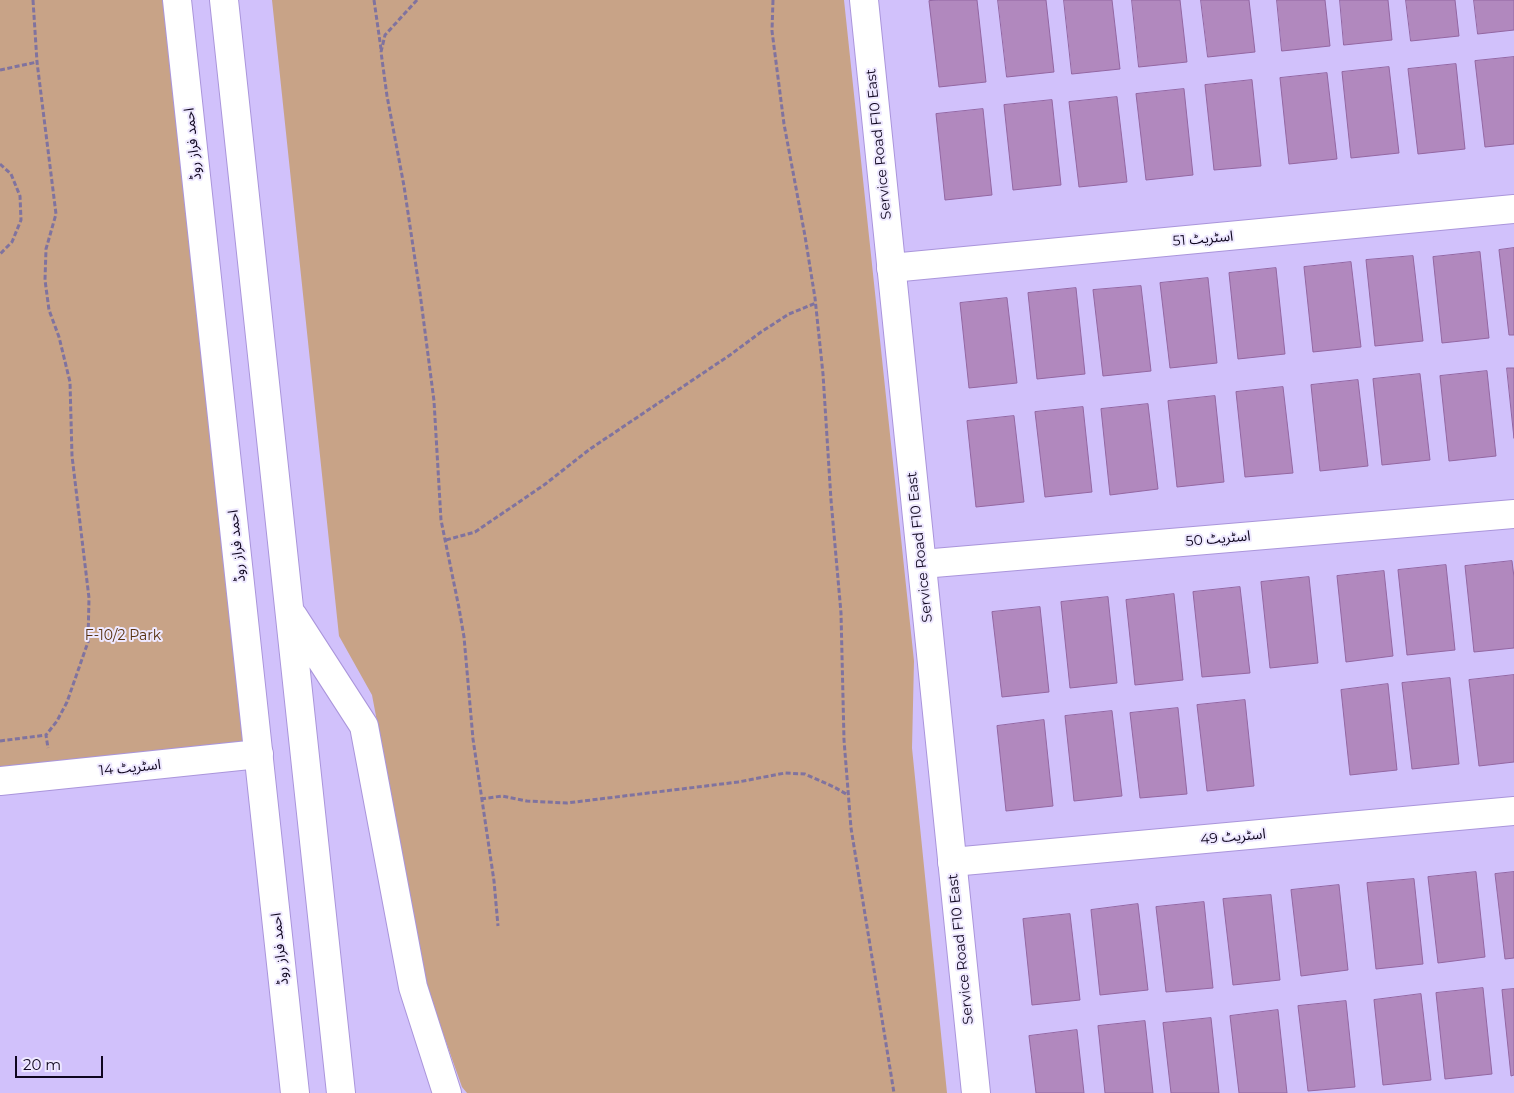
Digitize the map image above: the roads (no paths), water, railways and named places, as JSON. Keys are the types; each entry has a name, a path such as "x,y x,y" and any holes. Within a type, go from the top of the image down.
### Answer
{"street":[{"name":"احمد فراز روڈ","path":"177,0 295,1093"},
{"path":"224,0 341,1093"},
{"name":"Service Road F10 East","path":"864,0 976,1093"},
{"name":"اسٹریٹ 51","path":"891,268 1514,209"},
{"name":"اسٹریٹ 50","path":"922,564 1514,514"},
{"path":"290,610 364,726 413,988 447,1093"},
{"name":"اسٹریٹ 14","path":"0,782 259,754"},
{"name":"اسٹریٹ 49","path":"952,862 1514,811"}],"park label":[{"name":"F-10/2 Park","path":"123,636"}]}
